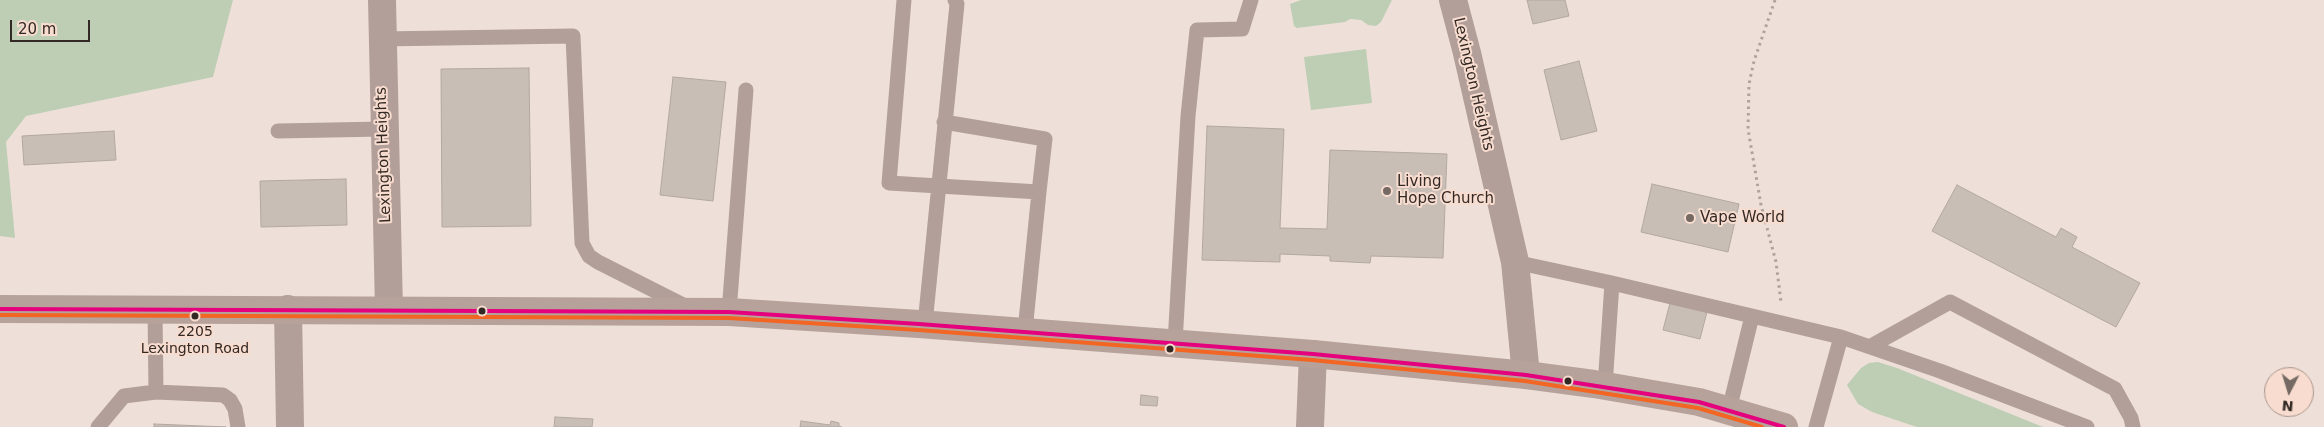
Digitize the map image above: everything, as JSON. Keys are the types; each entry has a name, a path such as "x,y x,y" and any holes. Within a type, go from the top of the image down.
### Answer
{"highway":[{"path":"0,309 729,312 925,324 1313,354 1526,375 1698,402 1784,427"}],"street":[{"name":"Lexington Heights","path":"382,0 383,129 389,310"},
{"name":"Lexington Heights","path":"1453,0 1515,262 1526,375"},
{"path":"288,310 290,427"},
{"path":"1310,427 1313,354"}],"lane":[{"path":"904,0 889,184 1039,192"},
{"path":"925,324 957,4 955,0"},
{"path":"1175,343 1188,116 1197,30 1242,29 1251,0"},
{"path":"381,39 573,36 582,243 589,256 598,262 697,312"},
{"path":"729,312 746,90"},
{"path":"944,122 1045,138 1025,331"},
{"path":"278,131 383,129"},
{"path":"1515,262 1841,337 1870,346 2087,427"},
{"path":"1605,386 1612,283"},
{"path":"1870,346 1950,302 2115,389 2131,418 2133,427"},
{"path":"155,310 156,392"},
{"path":"1729,410 1752,316"},
{"path":"1816,427 1841,337"},
{"path":"98,427 124,396 156,392 223,395 230,400 235,409 238,427"}],"path":[{"path":"1775,0 1752,68 1749,84 1748,129 1760,205 1776,262 1781,296 1779,322"}],"green space":[{"path":"0,0 233,0 213,77 26,116 6,142 15,238 0,236"},
{"path":"1301,0 1392,0 1381,22 1376,26 1368,25 1361,20 1350,19 1345,22 1297,28 1294,26 1290,4"},
{"path":"1366,49 1372,103 1311,110 1304,57"},
{"path":"1878,362 2043,427 1917,427 1872,412 1858,404 1847,385 1861,368 1869,363"}],"building":[{"path":"1527,0 1565,0 1569,16 1533,24"},
{"path":"1579,61 1597,131 1561,140 1544,70"},
{"path":"529,68 531,226 442,227 441,69"},
{"path":"673,77 726,82 713,201 660,195"},
{"name":"Living Hope Church","path":"1207,126 1284,129 1280,228 1327,229 1330,150 1447,154 1443,258 1371,256 1370,263 1330,261 1330,256 1280,254 1280,262 1202,260"},
{"path":"114,131 116,160 24,165 22,136"},
{"path":"346,179 347,225 261,227 260,181"},
{"name":"Vape World","path":"1652,184 1739,204 1728,252 1641,232"},
{"path":"1957,185 2056,237 2061,228 2077,237 2072,247 2140,283 2116,327 1932,231"},
{"path":"1671,299 1708,308 1700,339 1663,330"},
{"path":"1141,395 1158,397 1157,406 1140,405"},
{"path":"555,417 593,419 592,427 554,427"},
{"path":"801,421 830,425 831,421 839,423 839,427 800,427"},
{"path":"154,424 226,427 154,427"}],"transit line":[{"path":"0,309 729,312 919,324 1313,354 1526,375 1699,402 1784,427"},
{"path":"0,315 729,318 919,330 1312,360 1525,381 1698,408 1762,427"}],"place":[{"name":"Living Hope Church","path":"1387,191"},
{"name":"Vape World","path":"1690,218"},
{"name":"2205 Lexington Road","path":"195,316"}]}
